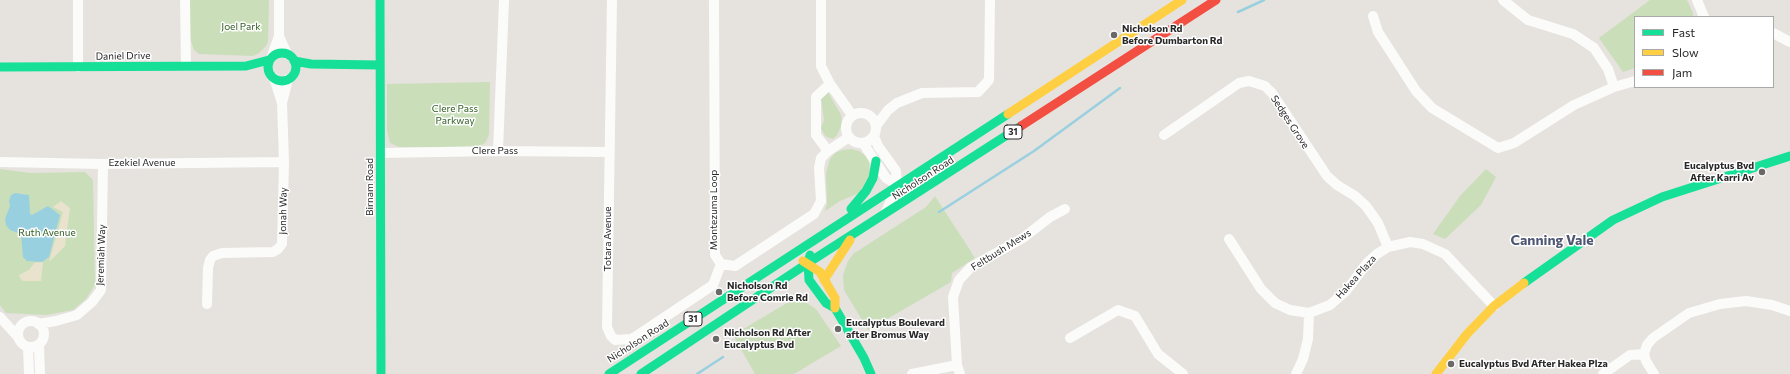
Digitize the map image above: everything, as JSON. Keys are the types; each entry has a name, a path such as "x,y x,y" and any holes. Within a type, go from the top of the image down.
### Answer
{"street":[{"path":"78,0 78,67"},
{"path":"185,0 186,66"},
{"path":"272,77 268,65 279,36 279,0"},
{"name":"Birnam Road","path":"380,0 381,374"},
{"path":"498,151 504,0"},
{"name":"Totara Avenue","path":"612,0 608,152 607,327 611,336 615,340 631,340 713,285 721,264"},
{"name":"Montezuma Loop","path":"714,0 715,255 721,264 734,266 814,214 821,201 819,168 821,158 828,151 849,137"},
{"path":"821,0 821,66 830,84 852,115"},
{"path":"883,216 897,186 896,171 878,146 874,136 876,126 888,110 897,103 922,93 978,92 989,80 990,0"},
{"name":"Nicholson Road","path":"608,374 1182,0"},
{"name":"Nicholson Road","path":"641,374 808,263 853,236 1216,0"},
{"path":"1503,0 1528,20 1574,34 1594,48 1608,69 1614,87"},
{"path":"1697,0 1704,16"},
{"path":"1373,16 1378,32 1416,91 1432,108 1498,148 1514,143 1574,105 1614,87 1634,81"},
{"path":"1774,34 1790,42"},
{"path":"279,36 291,57 295,71"},
{"name":"Daniel Drive","path":"0,68 246,66 271,58 282,52 311,64 380,65"},
{"name":"Daniel Drive","path":"246,66 283,81 288,79 295,71 311,64"},
{"name":"Jonah Way","path":"272,77 282,104"},
{"name":"Jonah Way","path":"207,304 208,268 213,256 222,253 273,252 282,244 284,162 282,104 288,79"},
{"name":"Sedges Grove","path":"1164,135 1239,83 1249,81 1265,86 1272,93 1327,176 1337,185 1356,196 1366,206 1378,223 1388,247"},
{"path":"828,151 816,135 816,97 830,84"},
{"path":"874,136 869,141 864,143 853,141 849,137 846,124 852,115 859,112 870,115 888,110"},
{"path":"870,115 875,121 876,126"},
{"path":"864,143 886,178 897,186 916,189 928,187"},
{"name":"Clere Pass","path":"381,153 498,151 608,152"},
{"path":"1436,374 1467,334 1494,306 1534,275 1595,232 1632,210 1662,197 1790,156"},
{"path":"835,308 826,303 809,280 808,263 811,250 823,233 838,217 854,207 866,191 873,178 876,161"},
{"name":"Ezekiel Avenue","path":"0,162 103,164 284,162"},
{"name":"Jeremiah Way","path":"38,324 77,315 92,302 100,290 103,164"},
{"name":"Feltbush Mews","path":"958,369 953,297 959,280 972,267 1022,238 1050,217 1065,209"},
{"path":"824,280 853,236"},
{"path":"1229,239 1261,289 1275,303 1290,310 1309,313 1308,340 1303,360 1296,374"},
{"name":"Hakea Plaza","path":"1309,313 1330,305 1346,291 1367,263 1377,254 1388,247 1410,242 1423,244 1445,254 1494,306"},
{"path":"777,263 794,260 804,261 820,272 835,298 835,308 864,358 871,374"},
{"path":"1654,374 1646,361 1644,354 1647,345 1653,338 1689,313 1720,304 1746,301 1772,305 1790,311"},
{"path":"1070,338 1118,310 1135,316 1158,354 1183,374"},
{"path":"1,318 22,324 30,321 38,324 42,328 43,333 39,345 40,374"},
{"path":"1,318 21,342 28,347 39,345"},
{"name":"Jeremiah Way","path":"43,333 56,321"},
{"path":"18,337 22,324"},
{"path":"28,347 29,374"},
{"path":"1603,374 1630,355 1644,354"},
{"path":"912,374 958,369"}],"green space":[{"name":"Joel Park","path":"190,0 269,0 268,42 266,46 259,53 253,56 199,54 194,50 189,35"},
{"path":"1650,0 1687,0 1693,13 1693,16 1634,16 1634,68 1623,72 1599,38"},
{"name":"Clere Pass Parkway","path":"490,82 489,134 486,142 479,147 399,147 390,143 387,130 387,84"},
{"path":"828,92 841,115 842,124 837,135 833,139 825,136 821,128 824,120 821,98"},
{"path":"851,149 859,151 867,157 870,174 859,193 840,201 825,211 827,204 826,173 830,159 835,153 842,150"},
{"name":"Ruth Avenue","path":"0,169 30,173 85,172 93,180 95,285 86,299 73,310 46,315 6,313 0,305"},
{"path":"1486,169 1496,177 1481,205 1445,239 1433,234 1460,196"},
{"path":"935,196 975,258 952,273 951,282 868,330 844,290 843,275 848,261 853,254 926,207"},
{"path":"802,300 816,309 841,346 794,374 755,374 733,335 787,303"}],"sand":[{"path":"61,201 70,208 65,246 49,262 63,212 53,207"},
{"path":"43,262 41,281 23,281 20,278 19,275 29,270 34,263"}],"water":[{"path":"15,193 29,195 30,214 32,215 48,206 60,215 49,257 42,262 27,261 23,257 21,234 10,230 6,225 5,219 10,206 9,201 11,195"}],"waterway":[{"path":"1238,12 1264,0"},
{"path":"939,212 1034,151 1120,88"},
{"path":"697,374 723,357"}],"traffic: fast":[{"path":"380,0 381,374"},
{"path":"282,53 292,57 296,67 292,77 282,81 272,77 268,67 272,57 282,53"},
{"path":"0,67 246,66 269,60"},
{"path":"294,61 311,64 380,65"},
{"path":"609,374 1008,114"},
{"path":"641,374 808,263 1021,126"},
{"path":"1524,283 1613,220 1662,197 1790,156"},
{"path":"851,209 866,191 873,178 876,161"},
{"path":"810,255 808,263 809,280 826,303 835,308 864,358 871,374"}],"traffic: slow":[{"path":"1008,114 1182,0"},
{"path":"824,280 850,240"},
{"path":"803,261 820,272 835,298 835,308"},
{"path":"1436,374 1467,334 1494,306 1524,283"}],"traffic: jam":[{"path":"1021,126 1216,0"}],"place":[{"name":"Nicholson Rd Before Dumbarton Rd","path":"1114,35"},
{"name":"Eucalyptus Bvd After Karri Av","path":"1762,172"},
{"name":"Nicholson Rd Before Comrie Rd","path":"719,292"},
{"name":"Eucalyptus Boulevard after Bromus Way","path":"838,329"},
{"name":"Nicholson Rd After Eucalyptus Bvd","path":"716,339"},
{"name":"Eucalyptus Bvd After Hakea Plza","path":"1451,364"}],"district":[{"name":"Canning Vale","path":"1552,240"}]}
